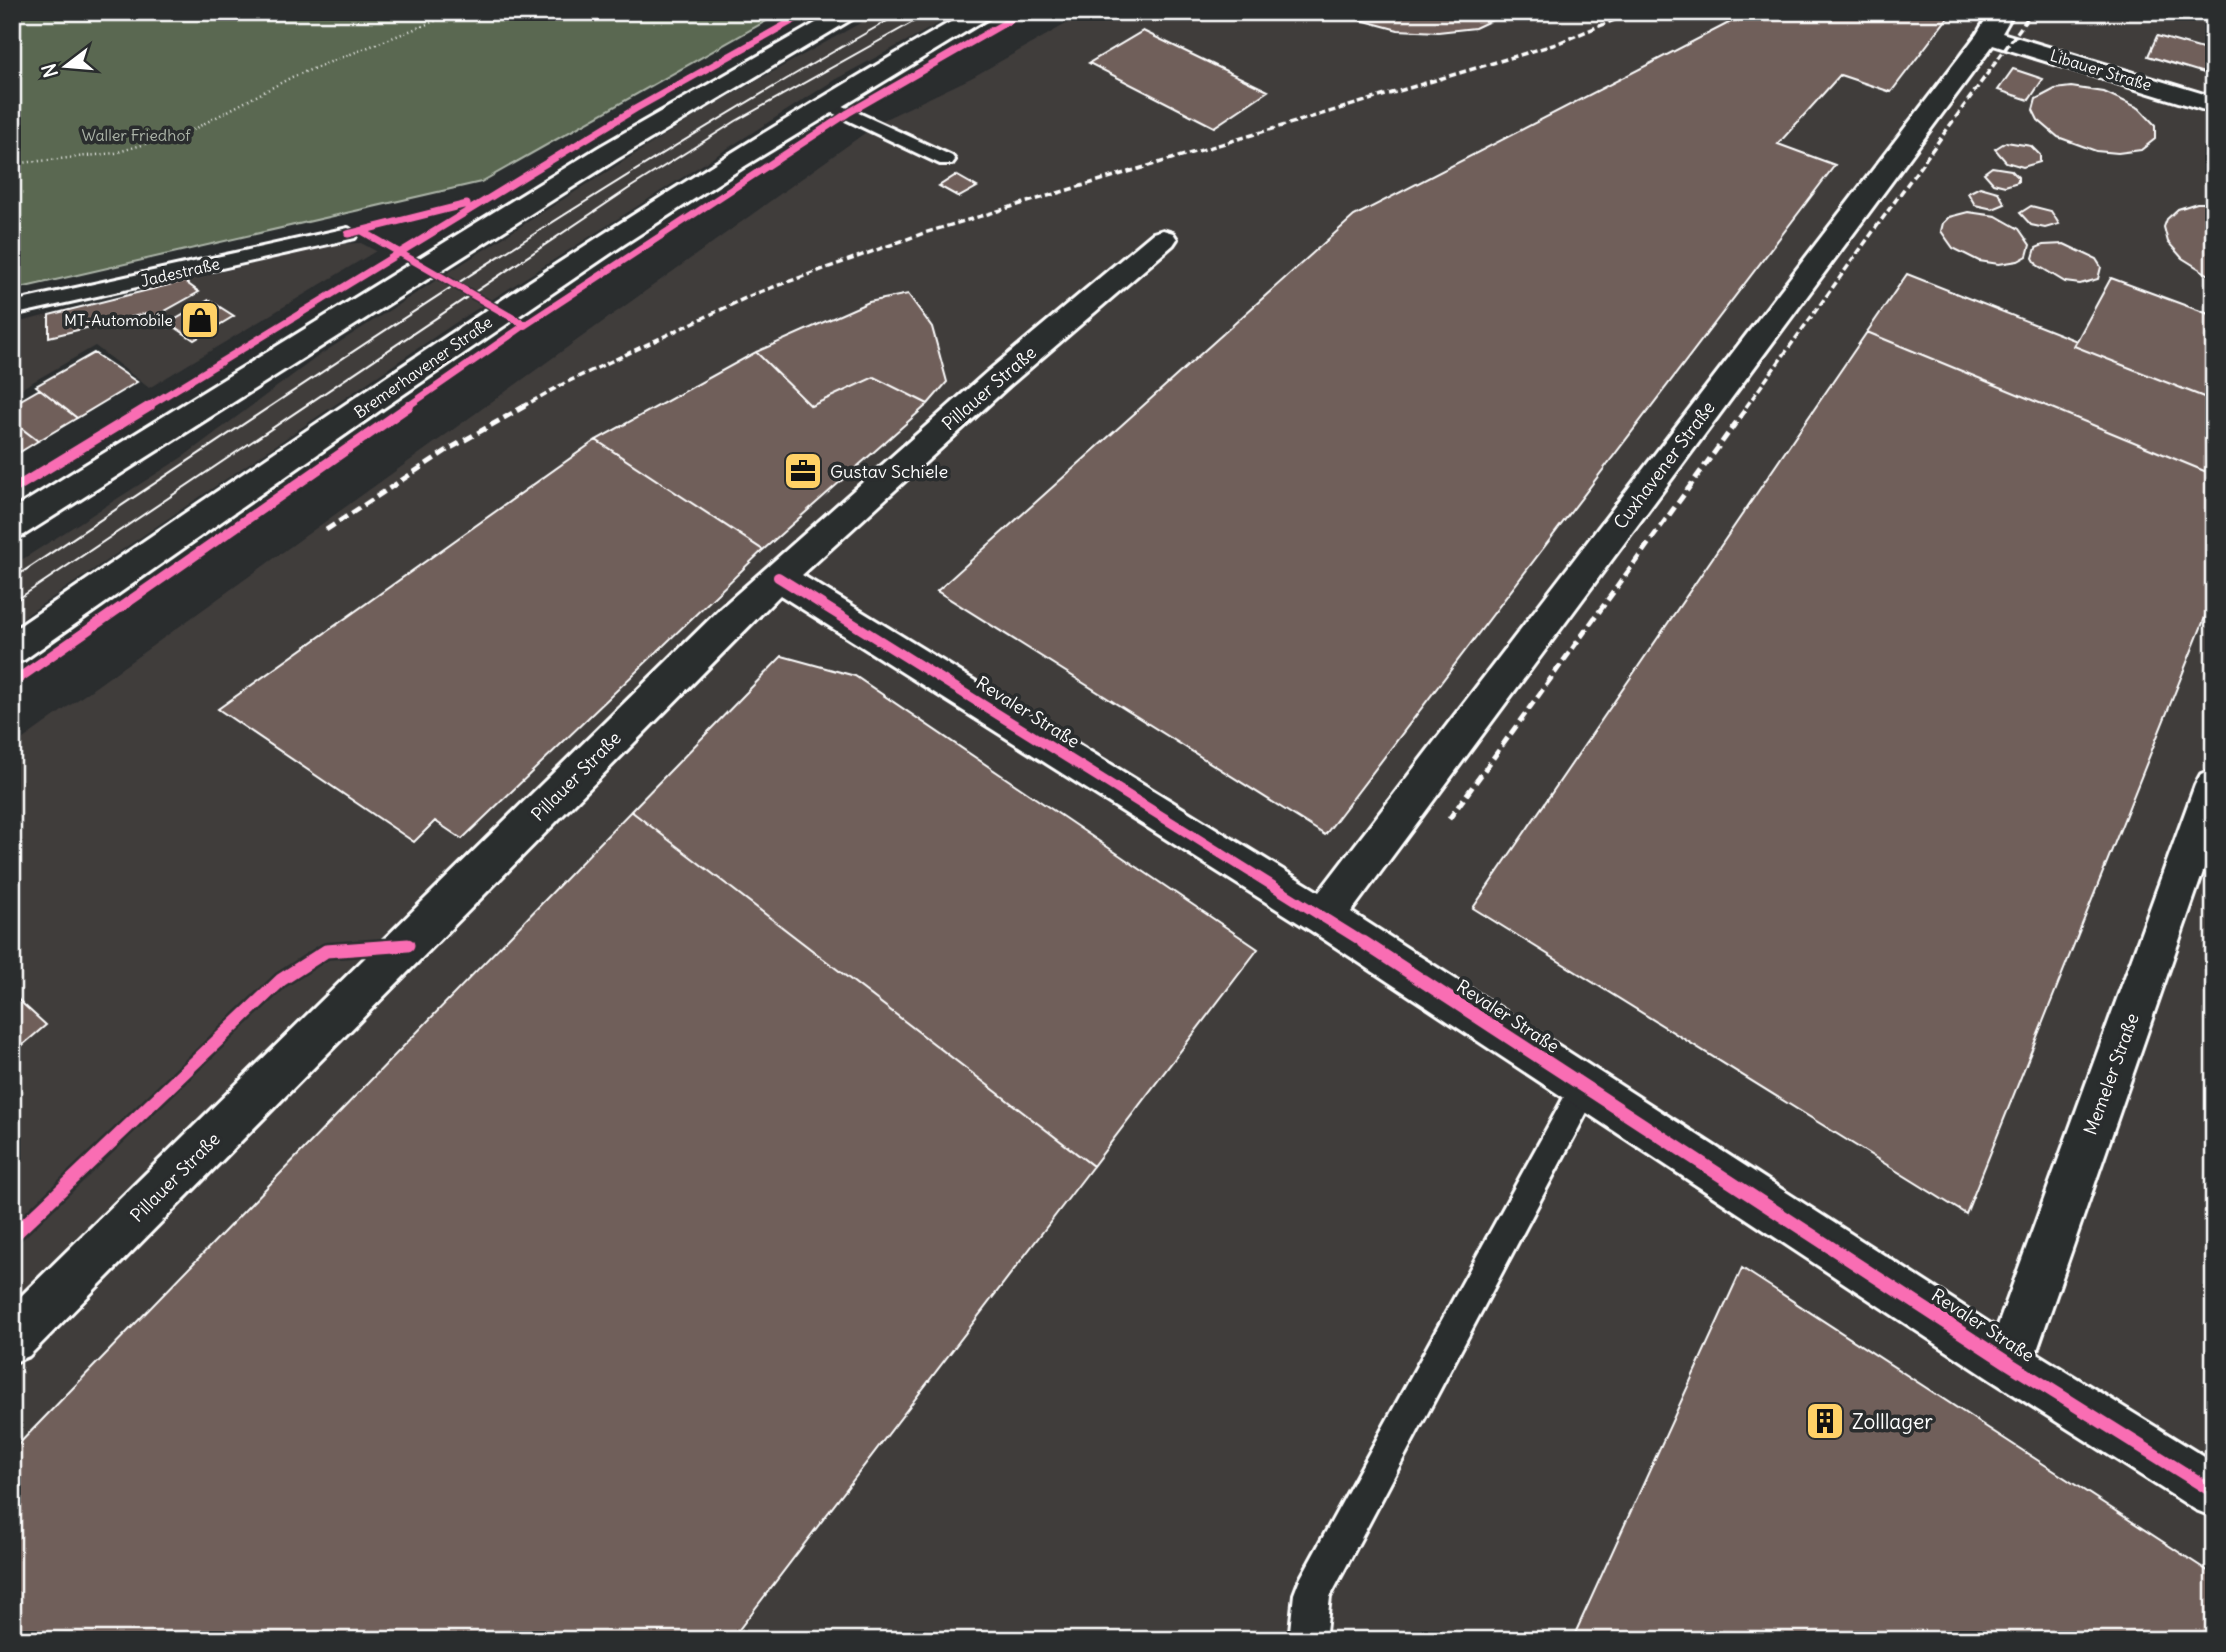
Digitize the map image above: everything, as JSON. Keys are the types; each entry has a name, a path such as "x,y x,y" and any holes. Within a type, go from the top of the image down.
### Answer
{"street":[{"path":"12,526 608,153 852,12"},
{"name":"Bremerhavener Straße","path":"12,650 585,256 826,103 986,12"},
{"name":"Libauer Straße","path":"1995,24 2214,104"},
{"name":"Cuxhavener Straße","path":"1324,917 1995,24"},
{"name":"Pillauer Straße","path":"12,1339 778,577 998,379 1163,239"},
{"name":"Revaler Straße","path":"778,577 1324,917 2008,1363 2214,1492"},
{"name":"Memeler Straße","path":"2008,1363 2214,785"}],"lane":[{"path":"826,103 946,160"},
{"name":"Jadestraße","path":"12,309 348,234"},
{"path":"1307,1640 1312,1594 1585,1087"}],"path":[{"path":"443,12 451,16"},
{"path":"12,164 115,153 192,130 292,77 458,12"}],"shaded area":[{"path":"880,12 960,12 836,79 452,325 12,625 12,566 184,456 321,354 543,212 708,108"},
{"path":"1087,12 2214,12 2214,1640 12,1640 12,747 883,120 971,78"},
{"path":"361,243 376,251 149,388 95,346 12,394 12,324 332,244"}],"green space":[{"name":"Waller Friedhof","path":"12,12 782,12 481,182 12,290"}],"building":[{"path":"1345,12 1509,12 1475,28 1438,32 1398,30 1361,20"},
{"path":"1750,12 1952,12 1891,92 1840,75 1778,144 1835,165 1325,835 937,591 1354,216"},
{"path":"1143,31 1268,91 1214,127 1089,63"},
{"path":"2157,36 2213,52 2214,71 2204,73 2148,56"},
{"path":"2013,69 2043,79 2029,100 1998,90"},
{"path":"2071,87 2104,92 2139,108 2155,125 2155,139 2141,150 2118,153 2096,151 2058,137 2038,120 2033,110 2036,99 2055,89"},
{"path":"2006,142 2031,146 2040,155 2040,162 2023,167 2006,162 1995,149"},
{"path":"1992,167 2011,170 2018,177 2018,182 2005,186 1993,183 1984,173"},
{"path":"956,175 977,187 959,197 939,186"},
{"path":"1980,187 1998,192 2005,204 1993,209 1975,205 1968,193"},
{"path":"2197,203 2214,203 2214,278 2182,258 2168,242 2164,227 2167,219 2178,209"},
{"path":"2031,206 2051,211 2059,224 2045,228 2031,225 2020,213"},
{"path":"1968,212 1996,216 2019,229 2030,245 2027,256 2018,261 1999,264 1979,261 1953,248 1941,231 1943,223 1949,217"},
{"path":"2064,244 2096,259 2101,267 2098,279 2080,284 2065,282 2037,265 2033,258 2036,248"},
{"path":"1907,274 2077,341 2074,346 2214,401 2214,475 1867,332"},
{"path":"2111,278 2214,316 2214,401 2074,346"},
{"path":"184,281 199,292 154,317 148,313 49,337 49,315"},
{"path":"908,294 932,327 947,382 928,404 874,377 811,406 756,352 869,302"},
{"path":"209,300 234,316 194,340 169,323"},
{"path":"1867,332 2214,475 2214,595 1966,1214 1473,908"},
{"path":"756,352 811,406 874,377 928,404 763,550 596,440"},
{"path":"94,353 137,382 77,418 36,386"},
{"path":"40,389 77,418 38,441 12,421 12,405"},
{"path":"12,421 38,441 12,457"},
{"path":"596,440 763,550 462,839 435,821 414,842 218,709"},
{"path":"782,656 855,676 1258,949 1093,1166 631,811"},
{"path":"631,811 1093,1166 731,1640 12,1640 12,1451"},
{"path":"12,994 46,1025 12,1054"},
{"name":"Zolllager","path":"1742,1268 2214,1575 2214,1640 1572,1640"}],"tram line":[{"path":"12,579 341,359 563,216 788,78 903,12"},
{"path":"12,603 631,187 736,121 931,12"}],"railway":[{"path":"522,407 563,384 754,294 924,233 1553,45 1634,12"},
{"path":"1746,407 2032,12"},
{"path":"326,530 449,449 525,406"},
{"path":"1449,819 1748,406"}],"cycle path":[{"path":"12,490 635,109 808,12"},
{"path":"12,683 525,325 848,113 1024,12"},
{"path":"348,234 467,204"},
{"path":"362,231 525,325"},
{"path":"778,577 1324,917 2008,1363 2214,1492"},
{"path":"12,1237 281,980 326,951 408,945"}],"place":[{"name":"MT-Automobile","path":"200,320"},
{"name":"Gustav Schiele","path":"803,471"},
{"name":"Zolllager","path":"1825,1421"}]}
